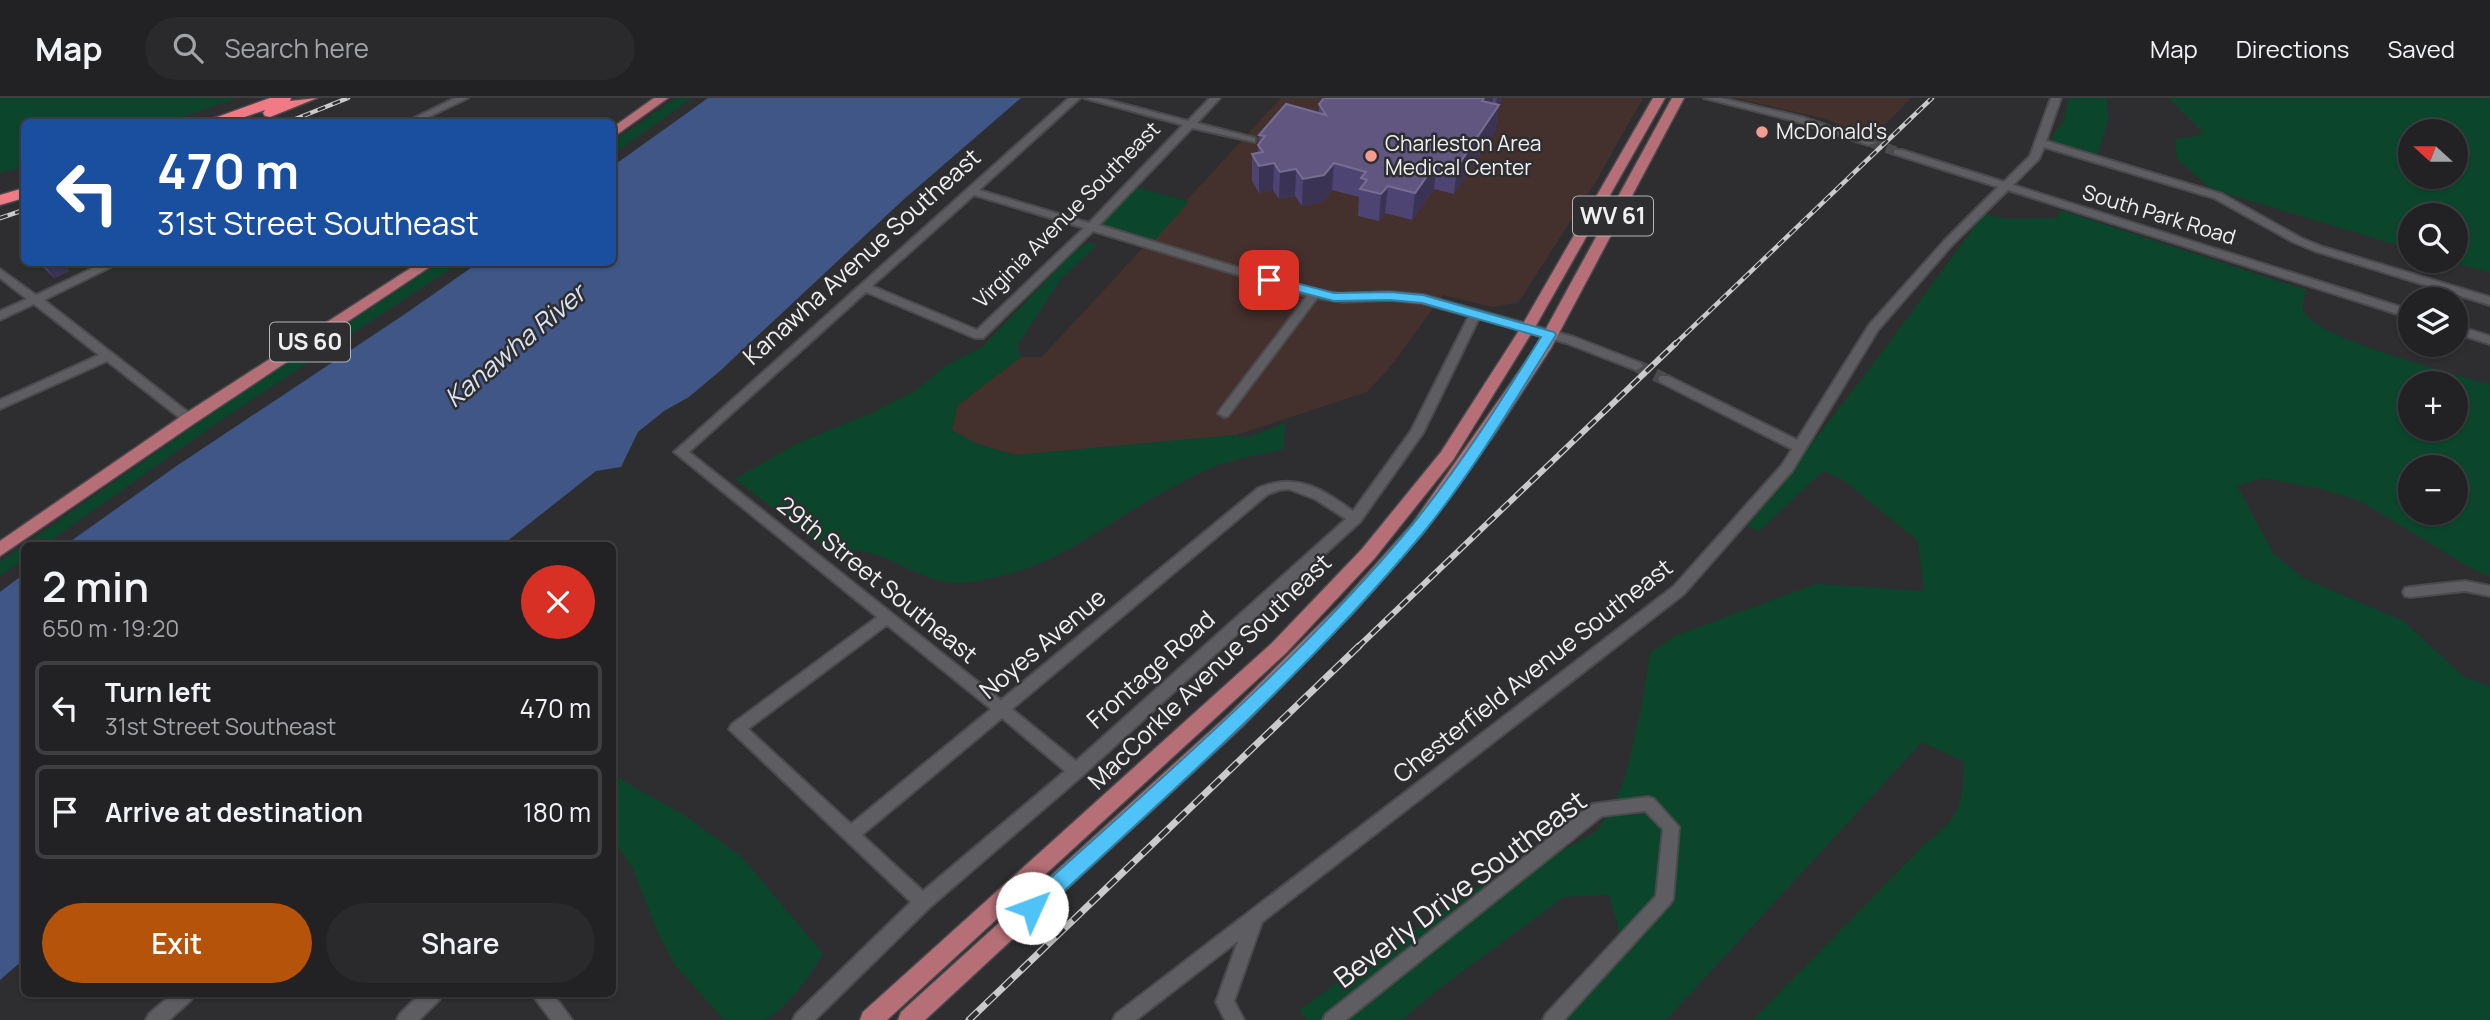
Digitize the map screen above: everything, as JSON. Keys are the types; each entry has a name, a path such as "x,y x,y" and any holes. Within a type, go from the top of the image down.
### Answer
{"highway":[{"path":"225,119 284,98"},
{"path":"254,119 310,98"},
{"path":"0,191 21,185"},
{"path":"0,200 21,194"}],"main road":[{"path":"616,122 651,98"},
{"path":"616,131 662,98"},
{"path":"631,121 669,98"},
{"name":"MacCorkle Avenue Southeast","path":"871,1020 1279,648 1368,554 1447,456 1527,329 1659,98"},
{"name":"MacCorkle Avenue Southeast","path":"909,1020 1236,720 1348,607 1418,528 1490,428 1549,335 1678,98"},
{"name":"US 60","path":"0,537 406,266"},
{"name":"US 60","path":"0,550 184,416 424,266"}],"street":[{"path":"418,119 463,98"},
{"name":"Kanawha Avenue Southeast","path":"681,452 1075,98"},
{"path":"1089,98 1251,140"},
{"name":"Virginia Avenue Southeast","path":"866,288 979,334 1091,227 1216,98"},
{"path":"1709,98 1832,128 1872,143"},
{"path":"1756,109 1761,98"},
{"name":"Chesterfield Avenue Southeast","path":"1122,1020 1679,590 1787,468 1868,333 1904,290 2035,157 2056,98"},
{"path":"2041,143 2218,196 2297,240 2319,249 2490,301"},
{"name":"South Park Road","path":"1898,152 2398,310"},
{"path":"973,191 1314,294 1352,298 1405,296 1570,340 1637,366"},
{"path":"0,316 108,266"},
{"path":"0,272 184,416"},
{"path":"1224,413 1314,294"},
{"name":"Frontage Road","path":"802,1020 923,902 1076,771 1354,519 1417,433 1476,313"},
{"path":"2468,333 2490,340"},
{"path":"0,405 108,356"},
{"path":"1664,379 1800,447"},
{"name":"29th Street Southeast","path":"681,452 1002,708 1076,771"},
{"name":"Noyes Avenue","path":"852,833 1263,491 1280,485 1297,487 1336,506 1354,519"},
{"path":"2410,592 2465,586 2490,590"},
{"path":"886,618 737,729 852,833 923,902"},
{"name":"Beverly Drive Southeast","path":"1332,1020 1598,810 1648,804 1671,827 1664,898 1552,1020"},
{"path":"1235,1020 1225,1002 1255,916"},
{"path":"155,1020 182,997"},
{"path":"406,1020 430,997"},
{"path":"544,997 563,1020"}],"shaded area":[{"path":"1281,98 1643,98 1595,183 1518,303 1492,307 1443,295 1391,366 1367,392 1236,435 1015,455 977,444 952,430 958,405 1021,357 1042,357"},
{"path":"1735,98 1911,98 1872,138 1826,119"}],"green space":[{"path":"0,98 237,98 177,119 21,119 21,167 0,173"},
{"path":"676,98 692,98 616,152 616,140"},
{"path":"2069,98 2107,98 2108,121 2097,156 2053,144 2053,134 2063,123"},
{"path":"2169,98 2490,98 2490,273 2468,266 2468,203 2398,203 2398,245 2211,189 2177,159 2175,139 2198,136 2202,131"},
{"path":"1136,187 1189,202 1154,241 1100,225"},
{"path":"2060,210 2306,290 2304,310 2307,316 2320,326 2365,346 2442,371 2398,371 2398,441 2468,441 2468,379 2490,385 2490,577 2400,525 2468,525 2468,455 2398,455 2398,524 2362,502 2322,489 2263,478 2237,486 2273,553 2303,578 2403,621 2464,677 2490,687 2490,1020 1753,1020 1945,826 1957,810 1964,762 1922,742 1666,1020 1551,1020 1620,934 1609,895 1564,897 1440,988 1402,1020 1306,1020 1300,1010 1371,963 1463,894 1565,849 1597,831 1614,805 1627,771 1650,653 1675,636 1816,584 1924,591 1918,541 1842,479 1823,471 1759,531 1747,526 1872,366 1984,214 2006,219 2058,218"},
{"path":"1089,242 1097,245 1061,279 1017,346 1021,357 958,405 952,430 977,444 1015,455 1236,435 1246,438 1285,423 1284,449 1232,461 1202,472 1146,502 1073,547 1031,567 974,582 960,583 932,578 861,551 831,553 735,479 796,444 872,413 915,391 947,365 981,348 1075,251"},
{"path":"435,266 454,266 214,425 49,542 29,542 223,406"},
{"path":"21,547 21,561 0,576 0,562"},
{"path":"616,775 684,815 742,857 823,954 796,992 771,1017 763,1020 724,1020 674,964 632,867 616,844"}],"water":[{"name":"Kanawha River","path":"708,98 1021,98 903,200 721,370 689,397 664,411 638,432 621,467 596,471 506,542 70,542 175,467 474,266 616,266 616,164"},
{"path":"21,576 21,962 0,980 0,592"}],"building":[{"name":"Charleston Area Medical Center","path":"1324,98 1484,98 1482,101 1499,105 1457,167 1437,162 1415,193 1388,186 1381,194 1360,189 1367,180 1361,178 1366,172 1334,163 1324,175 1303,179 1296,169 1280,172 1274,163 1259,166 1252,154 1263,152 1258,145 1265,136 1259,135 1286,104 1326,115 1319,104"}],"tunnel":[{"path":"1872,143 1898,152"},
{"path":"1637,366 1664,379"}],"railway":[{"path":"296,119 348,98"},
{"path":"1674,345 1932,98"},
{"path":"0,218 21,211"},
{"path":"1357,648 1676,343"},
{"path":"969,1020 1359,646"}],"place":[{"name":"McDonald's","path":"1762,132"},
{"name":"Charleston Area Medical Center","path":"1371,156"}],"route":[{"path":"1032,908 1236,720 1348,607 1418,528 1490,428 1549,335 1423,299 1405,296 1334,297 1314,294 1269,280"}]}
